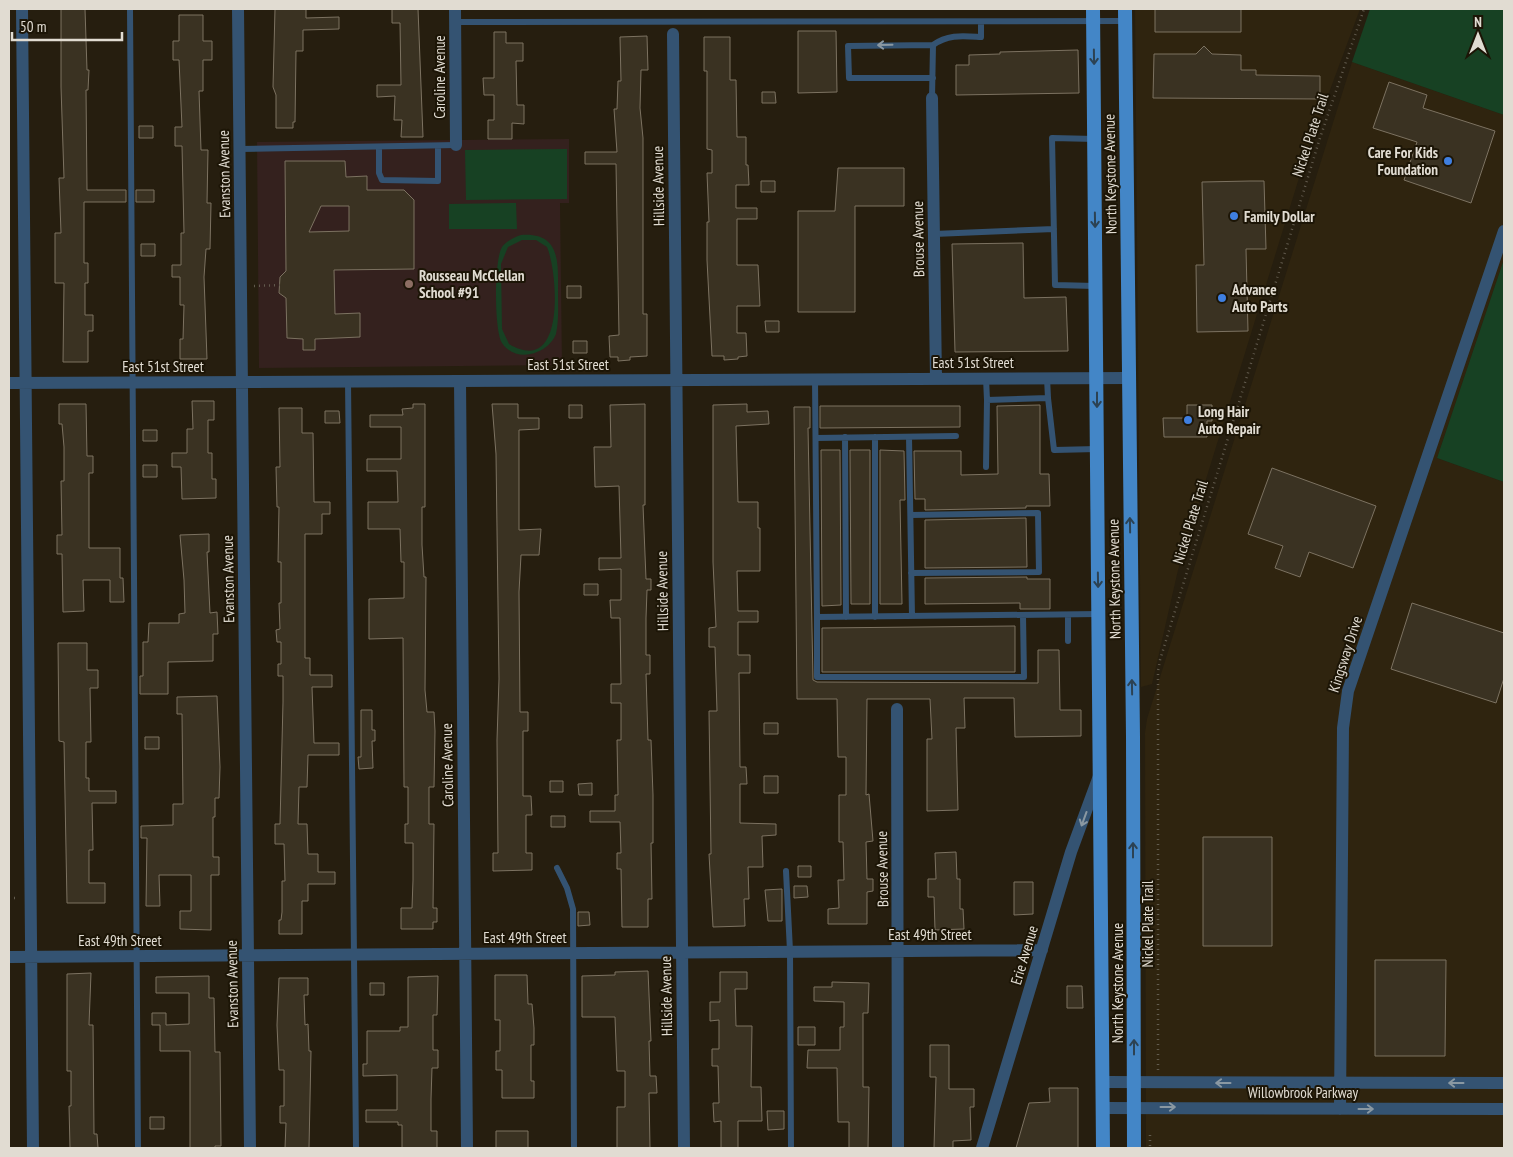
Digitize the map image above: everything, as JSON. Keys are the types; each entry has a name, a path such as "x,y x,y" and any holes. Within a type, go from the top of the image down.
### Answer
{"main road":[{"name":"North Keystone Avenue","path":"1093,15 1103,1148"},
{"name":"North Keystone Avenue","path":"1124,15 1133,736 1134,1148"}],"street":[{"path":"22,9 33,1148"},
{"name":"Evanston Avenue","path":"238,9 250,1148"},
{"name":"Caroline Avenue","path":"456,15 456,145"},
{"name":"Hillside Avenue","path":"673,34 684,1148"},
{"name":"Brouse Avenue","path":"932,98 936,378"},
{"name":"Kingsway Drive","path":"1340,1109 1343,728 1347,697 1504,231"},
{"name":"East 51st Street","path":"9,383 1128,378"},
{"name":"Caroline Avenue","path":"460,381 467,1148"},
{"name":"Brouse Avenue","path":"897,709 898,1148"},
{"name":"Erie Avenue","path":"982,1148 1072,852 1100,773"},
{"name":"East 49th Street","path":"9,957 1042,950"},
{"name":"Willowbrook Parkway","path":"1102,1082 1504,1083"},
{"name":"Willowbrook Parkway","path":"1102,1108 1504,1109"}],"lane":[{"path":"130,9 138,1148"},
{"path":"456,15 981,22 1023,18 1124,15"},
{"path":"933,78 849,78 848,46 934,45 942,39 952,36 981,37 981,22"},
{"path":"932,98 934,45"},
{"path":"1095,139 1052,138 1055,285 1096,286"},
{"path":"240,149 456,145"},
{"path":"379,147 379,173 382,180 438,181 438,146"},
{"path":"934,234 1054,229"},
{"path":"986,378 986,467"},
{"path":"1047,378 1054,450 1097,449"},
{"path":"815,379 817,677 1024,677 1023,616"},
{"path":"348,382 356,1148"},
{"path":"987,400 1048,398"},
{"path":"816,438 956,436"},
{"path":"845,437 846,617"},
{"path":"875,437 875,617"},
{"path":"909,437 912,616"},
{"path":"910,515 1038,513 1039,572 911,573"},
{"path":"817,617 1099,614"},
{"path":"1068,615 1068,641"},
{"path":"557,868 567,888 573,909 574,1148"},
{"path":"786,872 790,952 791,1148"}],"path":[{"name":"Nickel Plate Trail","path":"1158,1061 1158,671 1320,138 1364,9"},
{"path":"254,286 280,285"},
{"path":"9,898 18,898"}],"shaded area":[{"path":"1135,9 1360,9 1307,152 1178,570 1152,684 1141,687"},
{"path":"1352,62 1504,115 1504,259 1437,458 1504,482 1504,1148 1146,1148 1145,733 1147,719"},
{"name":"Rousseau McClellan School #91","path":"569,139 569,203 560,203 562,365 259,368 257,142"}],"green space":[{"path":"1370,9 1504,9 1504,115 1352,62"},
{"path":"567,149 567,199 466,200 465,150"},
{"path":"516,203 517,229 449,229 449,204"},
{"path":"521,235 534,235 550,244 557,260 558,270 558,323 556,334 546,347 531,354 523,355 508,349 502,343 499,336 496,310 496,280 499,254 504,245","holes":["522,240 536,240 547,247 551,260 554,278 554,318 549,335 541,347 527,351 509,344 502,329 501,264 508,247"]},
{"path":"1504,259 1504,482 1437,458"}],"building":[{"path":"61,9 85,9 87,70 89,70 88,90 86,90 87,190 126,190 126,202 84,202 84,263 88,263 88,283 85,283 85,315 93,315 93,331 88,331 88,362 63,362 64,283 55,283 55,233 61,233 59,178 64,178"},
{"path":"275,9 306,9 306,18 339,17 339,29 303,30 303,51 296,51 295,122 293,122 293,128 276,128 276,95 273,87"},
{"path":"392,9 418,9 423,137 401,137 402,120 394,120 395,96 377,97 377,85 401,85 400,23 392,23"},
{"path":"1155,9 1241,9 1241,32 1155,32"},
{"path":"179,15 203,15 203,41 212,41 212,60 203,60 203,91 199,91 201,150 208,150 207,203 211,203 210,249 206,249 204,277 207,359 180,359 180,339 183,339 184,305 180,305 180,277 172,277 172,265 181,265 181,233 184,233 182,146 175,146 175,127 182,127 179,60 173,60 173,41 179,41"},
{"path":"798,31 836,31 837,92 798,93"},
{"path":"494,32 506,32 506,43 523,43 523,61 516,61 517,105 524,105 524,124 512,123 512,139 488,139 488,120 494,120 494,95 484,95 483,78 494,78"},
{"path":"647,36 648,70 641,70 640,108 643,138 643,314 647,314 647,356 630,357 630,360 618,361 618,357 610,357 609,336 619,335 616,164 585,164 585,152 617,152 614,109 617,109 618,81 621,81 620,37"},
{"path":"704,37 730,37 730,80 736,80 737,137 746,137 746,165 748,165 749,185 736,185 736,208 757,208 757,219 737,219 737,265 758,265 760,306 737,306 737,333 746,333 747,356 738,357 738,359 724,360 724,356 712,356 707,260 707,222 709,222 707,173 712,173 712,150 707,149 707,71 704,71"},
{"path":"1204,46 1212,54 1241,55 1241,70 1256,70 1256,75 1320,76 1320,99 1153,98 1154,54 1196,54"},
{"path":"1078,50 1079,93 956,95 956,65 969,65 969,55 1000,54 1000,52"},
{"name":"Care For Kids Foundation","path":"1389,82 1427,95 1423,108 1495,131 1471,203 1404,180 1417,142 1373,128"},
{"path":"762,92 775,92 776,103 762,103"},
{"path":"139,126 153,126 153,138 139,138"},
{"path":"285,161 345,161 346,177 367,176 367,190 404,190 414,200 414,269 334,270 335,314 360,313 360,337 315,339 315,350 303,350 303,339 287,338 286,298 279,293 280,277 286,271","holes":["321,206 349,206 349,231 309,232"]},
{"path":"838,168 904,168 904,206 855,206 855,312 798,312 798,211 835,211"},
{"path":"761,181 775,181 775,192 761,192"},
{"path":"1264,181 1266,249 1246,249 1248,331 1197,332 1196,265 1204,265 1202,182"},
{"path":"136,190 154,190 154,202 136,202"},
{"path":"1023,243 1024,298 1066,297 1068,351 955,352 952,244"},
{"path":"141,244 155,244 155,256 141,256"},
{"path":"567,286 581,286 581,298 567,298"},
{"path":"765,321 779,321 779,332 766,332"},
{"path":"573,341 587,341 587,353 573,353"},
{"path":"192,401 214,401 214,420 208,420 208,453 212,453 212,479 216,479 216,498 182,499 181,467 172,467 172,453 187,453 187,429 193,429"},
{"path":"59,404 86,404 87,456 93,456 93,473 89,473 89,548 120,548 120,578 123,578 124,602 110,602 110,580 83,580 84,611 63,612 62,554 57,554 57,535 62,535 61,481 64,481 64,447 62,424 59,424"},
{"path":"413,404 425,404 425,507 422,507 422,545 424,577 426,577 425,690 427,712 434,712 435,731 434,787 429,787 429,824 434,824 433,908 437,908 437,922 433,922 433,929 401,929 401,908 412,908 413,880 413,843 405,843 405,824 408,824 408,787 404,787 403,638 369,639 369,599 404,598 404,562 401,562 400,529 368,529 368,502 398,502 397,471 367,471 367,459 401,459 401,427 370,427 370,415 403,415 402,409 413,408"},
{"path":"492,404 518,404 518,418 539,418 539,429 519,430 519,530 541,529 539,555 521,555 519,592 520,712 528,712 528,731 523,731 523,796 531,796 532,815 526,815 526,853 532,853 532,870 493,871 493,853 498,853 497,740 499,679 496,454"},
{"path":"645,404 645,505 643,505 646,579 651,579 651,590 647,590 646,618 646,655 650,655 650,674 646,674 648,740 651,740 653,795 653,843 651,843 652,899 648,899 648,927 622,927 621,869 617,869 617,853 621,853 620,822 590,822 590,811 615,811 615,795 618,795 617,740 621,740 621,703 611,703 611,684 621,684 620,618 611,618 610,600 621,600 621,569 599,570 599,558 621,558 619,486 595,487 594,447 611,447 610,405"},
{"path":"747,404 747,412 768,411 769,424 736,426 738,502 758,502 758,528 760,528 760,571 737,571 738,611 758,611 758,622 738,622 738,655 750,655 750,673 739,673 740,767 746,767 747,784 740,784 740,823 776,824 776,835 762,836 763,867 748,867 749,899 744,899 745,926 713,927 709,854 711,854 709,711 717,711 715,647 709,647 709,628 716,627 713,562 713,405"},
{"path":"569,405 582,405 582,418 569,418"},
{"path":"1040,405 1040,474 1049,474 1050,506 925,510 925,499 915,499 914,451 961,451 961,475 998,474 997,406"},
{"name":"Long Hair Auto Repair","path":"1187,405 1212,405 1212,421 1207,421 1207,437 1164,437 1163,418 1187,418"},
{"path":"820,406 960,406 960,427 820,428"},
{"path":"794,407 810,407 810,428 808,428 813,680 817,682 1038,683 1038,650 1059,650 1060,710 1081,710 1081,736 1015,737 1014,698 964,698 965,728 956,728 958,810 927,811 927,739 932,739 930,699 867,699 866,795 869,794 873,841 866,842 867,879 873,879 873,891 867,892 867,924 828,924 828,909 839,908 838,880 844,880 843,842 839,842 839,795 846,795 846,757 838,757 837,699 797,699"},
{"path":"279,408 302,408 302,433 313,433 314,502 330,502 330,514 322,514 322,534 305,534 305,658 310,658 310,675 332,675 332,687 312,687 314,743 339,743 339,755 308,755 307,787 299,787 298,824 307,824 308,854 318,854 318,872 335,872 335,884 308,884 308,901 302,901 302,934 279,934 279,920 281,920 282,912 282,881 285,881 284,844 275,844 275,824 280,824 283,702 283,676 278,676 278,664 281,664 281,642 277,642 276,630 280,629 279,603 281,603 281,562 278,562 279,507 277,507 276,467 280,467"},
{"path":"325,411 339,411 340,423 325,423"},
{"path":"143,430 157,430 157,441 143,441"},
{"path":"821,450 840,450 841,605 822,606"},
{"path":"850,450 870,450 870,604 851,604"},
{"path":"880,450 904,451 905,500 900,500 902,604 880,604"},
{"path":"143,465 157,465 157,477 143,477"},
{"path":"1272,468 1376,506 1353,568 1309,552 1300,577 1275,568 1283,546 1248,534"},
{"path":"1026,518 1027,567 925,568 925,520"},
{"path":"209,534 209,552 207,552 210,613 217,612 218,634 213,634 213,661 168,662 168,694 140,694 140,676 143,676 143,642 148,642 149,623 179,623 179,614 185,613 180,535"},
{"path":"1027,577 1027,579 1050,579 1050,609 1020,609 1020,603 925,604 925,578"},
{"path":"584,584 598,584 598,595 584,595"},
{"path":"1412,603 1504,633 1504,678 1496,703 1391,669"},
{"path":"1015,626 1015,672 822,672 822,628"},
{"path":"58,643 87,643 87,670 98,670 98,688 90,688 91,742 86,742 86,778 89,778 89,791 116,791 116,803 92,803 93,850 89,850 89,883 105,883 105,903 67,903 64,742 59,741"},
{"path":"217,696 220,767 219,798 215,798 215,817 213,817 213,857 219,857 219,875 211,875 211,930 180,929 180,911 191,911 191,875 159,875 160,906 146,906 147,838 141,838 141,826 173,825 173,804 183,804 182,714 177,714 177,697"},
{"path":"361,710 372,710 372,730 375,730 375,741 372,741 373,768 359,769 358,757 361,757"},
{"path":"764,723 778,723 778,734 764,734"},
{"path":"145,737 159,737 159,749 145,749"},
{"path":"764,776 778,776 778,793 764,793"},
{"path":"550,781 563,781 563,792 550,792"},
{"path":"592,783 592,795 579,795 578,784"},
{"path":"551,816 565,816 565,827 551,827"},
{"path":"1203,837 1272,837 1272,946 1203,946"},
{"path":"956,852 957,879 960,879 960,909 963,909 964,929 935,930 934,897 928,897 928,879 936,879 935,853"},
{"path":"798,866 811,866 811,877 798,877"},
{"path":"1014,882 1033,882 1033,914 1014,915"},
{"path":"794,886 807,886 808,897 794,898"},
{"path":"782,889 782,921 768,921 765,890"},
{"path":"578,912 589,912 590,925 578,926"},
{"path":"1375,960 1446,960 1445,1056 1375,1056"},
{"path":"648,971 651,1041 649,1041 650,1076 656,1076 657,1093 649,1093 650,1148 617,1148 617,1107 625,1107 625,1071 617,1071 615,1017 582,1017 582,976"},
{"path":"720,972 747,972 747,989 735,989 736,1026 752,1026 751,1087 761,1087 762,1121 738,1121 738,1148 721,1148 721,1121 714,1122 713,1103 719,1103 718,1066 712,1066 712,1049 719,1049 719,1020 710,1021 710,1002 720,1002"},
{"path":"91,973 89,1025 93,1025 94,1134 97,1134 98,1148 70,1148 69,1106 71,1106 71,1071 67,1071 67,974"},
{"path":"495,975 527,975 528,1004 532,1004 534,1028 534,1045 531,1045 531,1081 534,1081 534,1098 502,1098 502,1070 496,1070 496,1051 500,1051 500,1020 495,1020"},
{"path":"209,976 209,998 214,998 215,1052 220,1052 221,1146 215,1146 215,1148 190,1148 190,1051 160,1051 160,1025 152,1025 152,1013 166,1013 166,1025 189,1024 189,993 156,993 156,977"},
{"path":"438,976 437,1015 433,1015 433,1050 438,1050 438,1068 432,1068 431,1099 431,1131 437,1131 437,1148 402,1148 402,1125 398,1125 398,1122 366,1122 366,1110 397,1110 397,1075 363,1076 363,1064 367,1064 367,1031 400,1031 400,1027 408,1027 408,977"},
{"path":"279,978 308,978 308,995 304,995 305,1025 308,1024 309,1051 311,1051 309,1148 285,1148 286,1123 280,1123 280,1106 284,1106 284,1070 279,1070 277,1025"},
{"path":"832,982 869,983 868,1013 863,1013 863,1087 869,1087 868,1148 849,1148 849,1122 838,1122 837,1068 807,1068 808,1050 840,1050 840,1027 844,1027 844,1002 814,1001 814,987 832,987"},
{"path":"370,983 384,983 384,995 370,995"},
{"path":"1067,986 1082,986 1083,1008 1067,1008"},
{"path":"798,1027 815,1027 815,1045 798,1045"},
{"path":"930,1045 949,1045 949,1089 974,1089 974,1107 970,1107 971,1140 953,1141 953,1148 934,1148 936,1077 930,1077"},
{"path":"1049,1088 1078,1088 1078,1148 1016,1148 1029,1103 1050,1102"},
{"path":"767,1111 784,1111 784,1129 768,1130"},
{"path":"150,1117 164,1117 164,1129 150,1129"},
{"path":"496,1131 528,1131 528,1148 496,1148"}],"place":[{"name":"Care For Kids Foundation","path":"1448,161"},
{"name":"Family Dollar","path":"1234,216"},
{"name":"Rousseau McClellan School #91","path":"409,284"},
{"name":"Advance Auto Parts","path":"1222,298"},
{"name":"Long Hair Auto Repair","path":"1188,420"}]}
